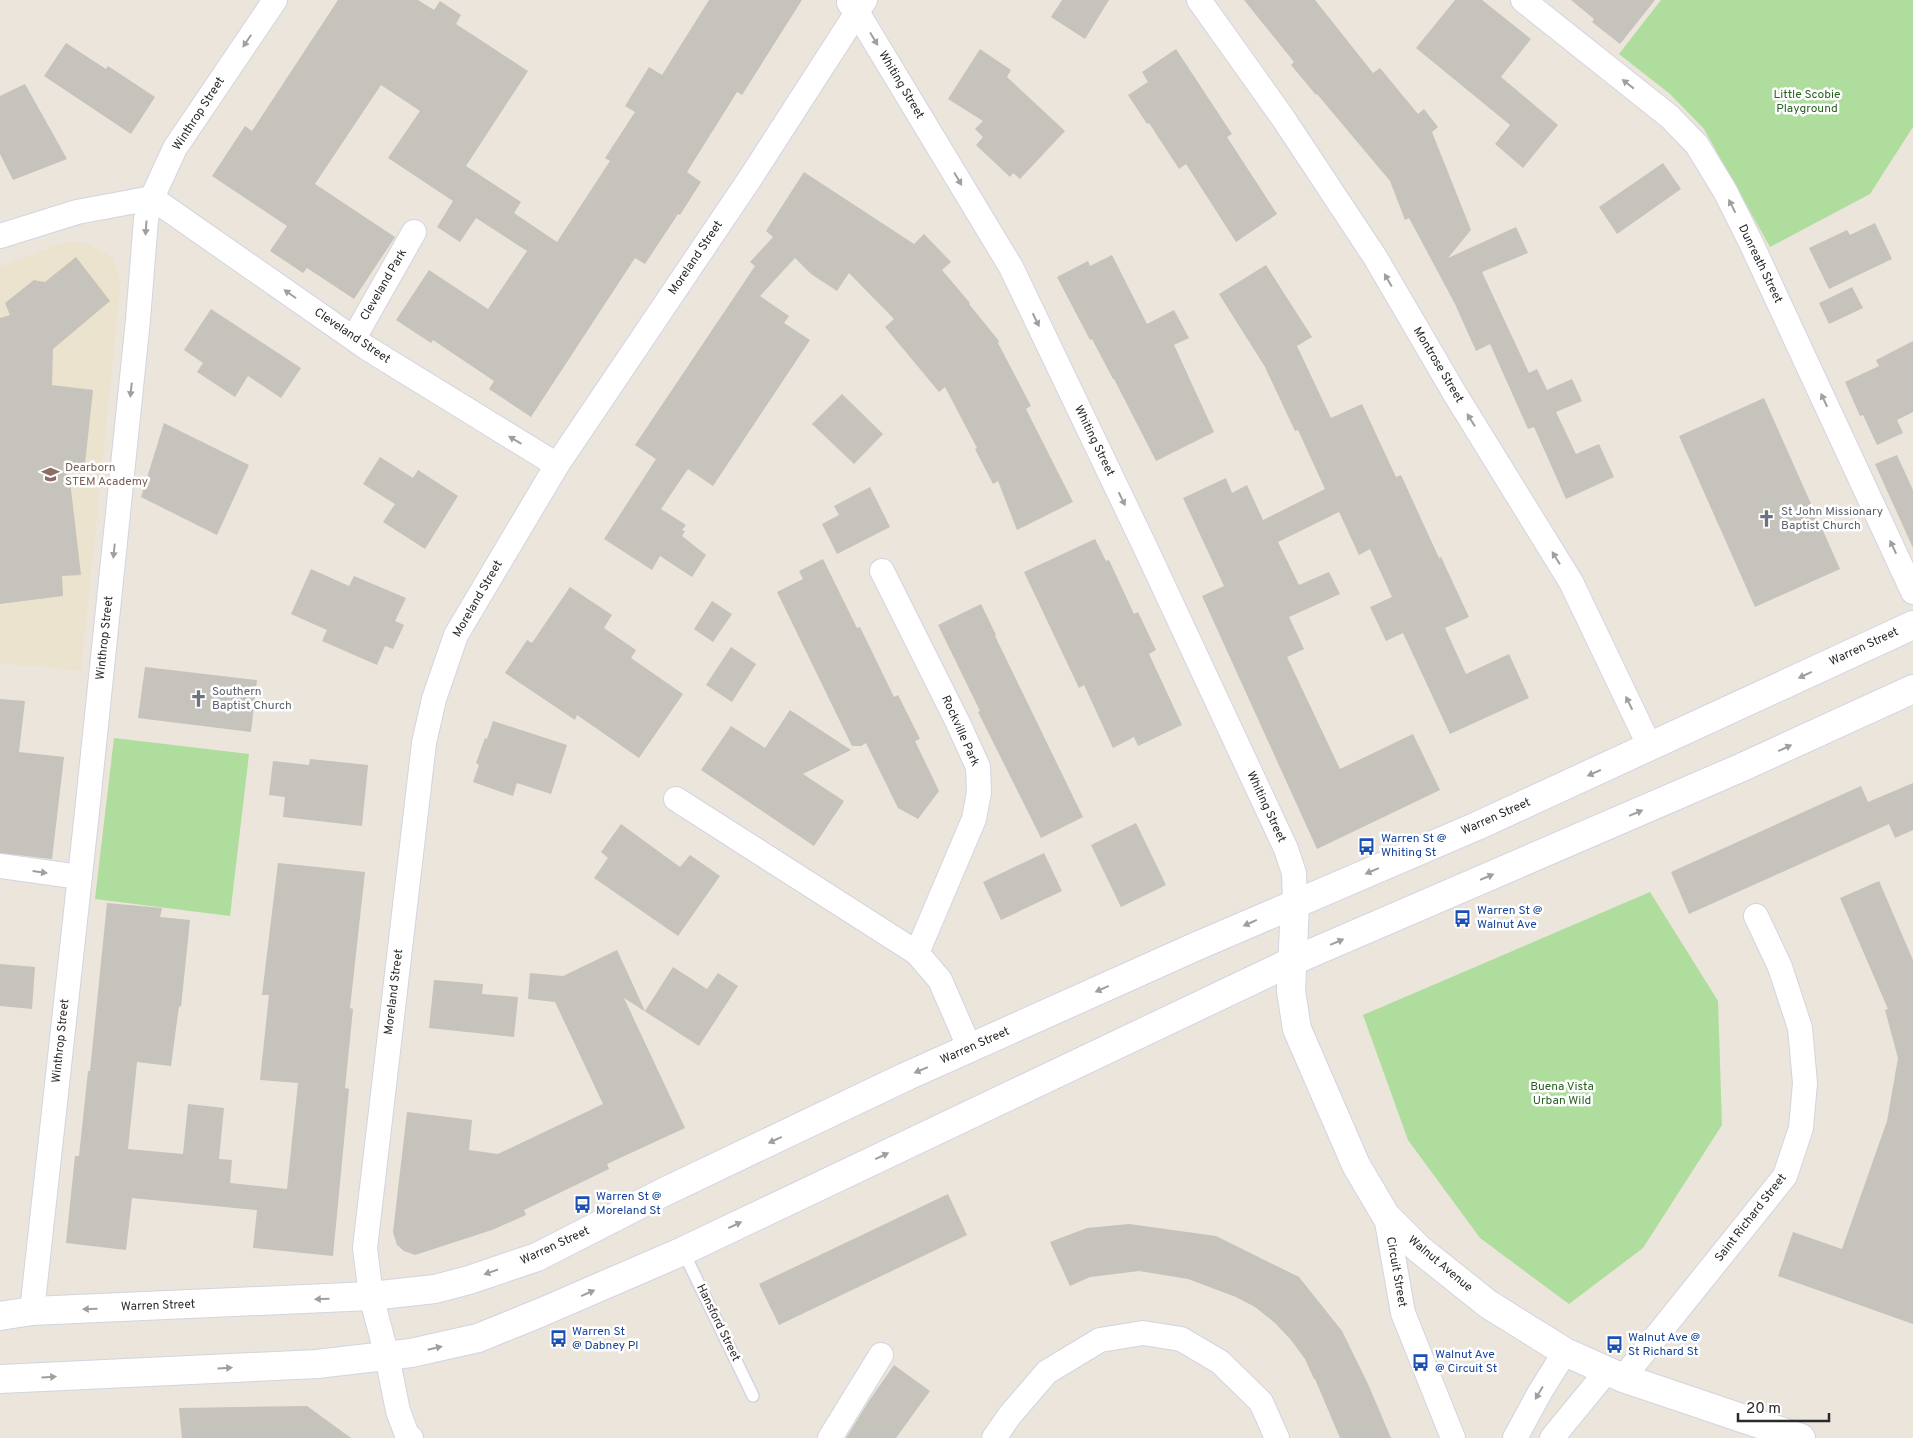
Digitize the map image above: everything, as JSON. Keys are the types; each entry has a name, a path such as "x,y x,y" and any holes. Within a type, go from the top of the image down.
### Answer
{"main road":[{"name":"Warren Street","path":"0,1316 32,1311 371,1296 435,1289 469,1280 537,1257 678,1185 905,1077 1295,904 1477,826 1913,625"},
{"path":"0,1379 317,1364 412,1353 478,1338 683,1251 1293,961 1738,769 1913,689"},
{"name":"Walnut Avenue","path":"1295,904 1291,991 1297,1029 1356,1165 1386,1216 1419,1249 1488,1304 1566,1352 1615,1375 1801,1438"}],"street":[{"name":"Winthrop Street","path":"32,1311 80,877 138,320 146,219 152,198 175,148 274,0"},
{"name":"Montrose Street","path":"1199,0 1283,118 1375,257 1455,394 1571,582 1650,747"},
{"name":"Dunreath Street","path":"1523,0 1670,117 1697,145 1751,243 1913,592"},
{"name":"Moreland Street","path":"408,1437 398,1411 387,1356 371,1296 365,1248 424,743 434,698 456,635 556,465 751,177 856,4"},
{"name":"Whiting Street","path":"856,4 1011,267 1286,849 1294,873 1295,904"},
{"path":"0,236 77,212 152,198"},
{"name":"Cleveland Street","path":"152,198 354,338 556,465"},
{"name":"Cleveland Park","path":"354,338 414,232"},
{"name":"Rockville Park","path":"882,571 958,723 978,768 979,792 974,819 917,953"},
{"path":"676,799 917,953 940,980 970,1049"},
{"path":"0,866 80,877"},
{"name":"Saint Richard Street","path":"1615,1375 1785,1176 1802,1128 1805,1083 1800,1028 1780,967 1756,916"},
{"name":"Circuit Street","path":"1386,1216 1403,1313 1453,1438"},
{"path":"994,1438 1010,1415 1047,1372 1100,1340 1143,1332 1181,1340 1220,1362 1261,1402 1276,1438"},
{"path":"1515,1438 1540,1392 1566,1352"},
{"path":"830,1438 881,1355"},
{"path":"1552,1438 1615,1375"}],"lane":[{"name":"Hansford Street","path":"683,1251 753,1396"}],"shaded area":[{"name":"Dearborn STEM Academy","path":"72,242 86,243 111,256 118,271 120,288 81,671 0,663 0,267 59,244"}],"green space":[{"name":"Little Scobie Playground","path":"1661,0 1913,0 1913,127 1870,194 1770,247 1704,129 1670,94 1619,54"},
{"path":"114,738 249,754 230,916 95,899"},
{"name":"Buena Vista Urban Wild","path":"1650,892 1718,1001 1722,1125 1643,1248 1569,1304 1480,1238 1408,1140 1363,1015"}],"building":[{"path":"338,0 418,0 434,10 440,1 461,15 456,24 528,71 466,166 521,202 514,213 557,242 610,161 605,158 635,112 625,106 649,67 662,75 709,0 802,0 742,95 737,92 687,172 701,182 680,215 678,214 645,264 635,258 531,417 489,389 494,381 433,340 431,343 396,320 429,270 488,309 527,251 476,218 460,242 437,227 453,201 388,158 420,111 381,85 315,184 395,237 354,299 307,268 303,273 270,251 287,226 212,176 245,126 252,131"},
{"path":"1062,0 1109,0 1085,39 1051,17"},
{"path":"1244,0 1315,0 1373,73 1380,68 1418,114 1424,109 1438,127 1432,132 1471,230 1448,258 1516,227 1528,253 1482,272 1529,373 1537,369 1547,390 1572,379 1582,401 1556,412 1576,454 1599,444 1614,477 1566,499 1534,427 1528,429 1490,344 1476,351 1455,304 1409,218 1405,220 1390,181 1291,65 1294,62"},
{"path":"1455,0 1482,0 1531,39 1501,77 1558,125 1523,168 1495,144 1510,125 1416,48"},
{"path":"1571,0 1655,0 1620,44 1592,22 1594,19"},
{"path":"66,43 106,69 108,66 155,97 131,134 44,76"},
{"path":"980,49 1011,70 1007,77 1065,131 1020,179 1013,173 1010,177 976,145 983,137 975,129 983,121 948,99"},
{"path":"1176,49 1232,134 1227,137 1277,214 1236,242 1186,164 1179,169 1128,95 1148,82 1142,72"},
{"path":"25,84 67,159 13,180 0,154 0,96"},
{"path":"1663,163 1681,189 1617,234 1599,207"},
{"path":"804,172 914,244 924,234 951,262 942,270 999,341 998,343 1031,406 1026,409 1073,502 1017,530 998,481 993,484 975,449 977,448 945,387 939,392 885,327 894,319 849,273 837,291 811,274 795,258 760,296 789,316 784,323 810,340 713,486 688,469 661,509 686,525 682,530 685,531 682,536 706,555 692,577 660,556 652,570 604,539 656,459 635,445 755,266 750,262 773,237 766,231"},
{"path":"1875,223 1892,259 1829,289 1809,248 1847,230 1850,235"},
{"path":"1112,255 1147,324 1174,310 1189,338 1174,345 1214,432 1156,461 1114,379 1092,339 1090,340 1057,277 1088,261 1090,266"},
{"path":"76,257 110,301 53,349 52,385 93,390 84,473 69,472 81,575 62,576 63,596 0,604 0,318 10,315 5,303 34,280 45,282"},
{"path":"1266,265 1312,337 1297,346 1331,418 1362,404 1396,477 1401,475 1439,558 1441,557 1469,617 1445,628 1466,674 1509,654 1529,698 1450,734 1403,633 1386,641 1370,607 1392,597 1370,549 1359,555 1339,512 1278,542 1299,585 1329,572 1340,594 1289,617 1304,649 1287,657 1340,769 1413,734 1440,790 1317,849 1202,596 1224,586 1183,498 1226,478 1232,493 1247,485 1263,520 1325,489 1298,430 1295,431 1265,367 1219,294"},
{"path":"1852,287 1863,308 1829,324 1819,303"},
{"path":"211,309 301,368 281,398 248,376 235,397 197,372 203,363 184,350"},
{"path":"1913,341 1913,412 1897,420 1903,433 1877,445 1863,415 1860,416 1845,382 1879,366 1876,360"},
{"path":"842,394 883,434 854,464 812,424"},
{"name":"St John Missionary Baptist Church","path":"1764,398 1840,569 1755,607 1679,436"},
{"path":"164,423 249,465 217,535 141,497"},
{"path":"1897,455 1913,490 1913,548 1875,464"},
{"path":"380,457 413,478 418,470 458,496 425,549 383,522 395,504 363,484"},
{"path":"870,487 890,527 837,554 822,524 839,515 834,506"},
{"path":"1095,539 1106,561 1109,560 1134,614 1138,612 1156,650 1149,654 1182,725 1138,746 1134,737 1113,748 1084,685 1079,688 1024,572"},
{"path":"823,559 857,628 860,627 894,697 898,695 920,739 915,741 939,791 918,819 898,808 866,743 861,746 852,746 777,592 803,579 799,571"},
{"path":"311,569 349,586 354,576 406,598 395,621 404,625 393,649 385,646 377,665 322,641 327,630 291,614"},
{"path":"570,587 612,615 604,628 636,650 631,658 683,694 639,758 577,715 575,720 505,673 527,640 532,643"},
{"path":"712,601 732,614 713,642 694,629"},
{"path":"981,604 1083,817 1041,838 978,712 980,711 938,625"},
{"path":"731,647 756,664 732,702 706,685"},
{"name":"Southern Baptist Church","path":"145,667 257,680 251,732 138,718"},
{"path":"0,699 25,701 19,752 64,757 52,859 0,853"},
{"path":"790,710 851,750 803,774 844,801 814,846 701,770 731,726 765,748"},
{"path":"493,721 567,745 551,794 517,783 513,796 473,782 479,765 476,763"},
{"path":"310,759 368,765 362,826 283,817 285,797 269,795 273,761 309,765"},
{"path":"1913,783 1913,830 1895,838 1889,824 1689,914 1671,872 1861,786 1868,802"},
{"path":"1136,823 1166,885 1121,907 1091,845"},
{"path":"621,824 680,867 690,855 720,876 678,936 594,878 608,858 601,852"},
{"path":"1044,853 1062,891 1001,920 983,882"},
{"path":"278,863 365,872 350,1008 353,1009 345,1088 349,1089 333,1256 253,1248 257,1210 132,1198 126,1250 66,1243 75,1156 79,1156 88,1071 90,1071 107,903 162,908 160,917 190,920 181,1007 179,1006 171,1066 137,1062 128,1149 183,1154 188,1104 224,1108 219,1159 232,1160 230,1183 287,1189 298,1083 260,1080 269,995 262,995"},
{"path":"1879,881 1913,960 1913,1324 1778,1276 1793,1232 1842,1249 1887,1121 1898,1058 1885,1010 1888,1009 1840,898"},
{"path":"617,950 645,1011 673,967 707,989 718,973 738,986 699,1046 624,998 685,1128 607,1164 609,1169 524,1210 526,1215 492,1230 415,1255 404,1251 397,1245 393,1232 407,1112 472,1120 469,1150 498,1154 603,1104 555,1002 528,999 530,973 563,976"},
{"path":"0,964 35,967 32,1009 0,1006"},
{"path":"434,980 483,984 482,994 518,997 514,1037 429,1028"},
{"path":"948,1194 967,1235 779,1325 759,1284"},
{"path":"1129,1224 1216,1236 1299,1277 1342,1331 1368,1384 1391,1438 1340,1438 1305,1359 1291,1340 1275,1323 1255,1307 1236,1297 1188,1279 1139,1271 1090,1277 1070,1286 1050,1242 1087,1228"},
{"path":"894,1365 930,1391 896,1438 846,1438 869,1401"},
{"path":"307,1406 351,1438 182,1438 179,1408"}],"place":[{"name":"Dearborn STEM Academy","path":"51,475"},
{"name":"St John Missionary Baptist Church","path":"1767,519"},
{"name":"Southern Baptist Church","path":"198,699"},
{"name":"Warren St @ Whiting St","path":"1367,846"},
{"name":"Warren St @ Walnut Ave","path":"1463,918"},
{"name":"Warren St @ Moreland St","path":"582,1204"},
{"name":"Warren St @ Dabney Pl","path":"558,1339"},
{"name":"Walnut Ave @ St Richard St","path":"1614,1345"},
{"name":"Walnut Ave @ Circuit St","path":"1421,1362"}]}
